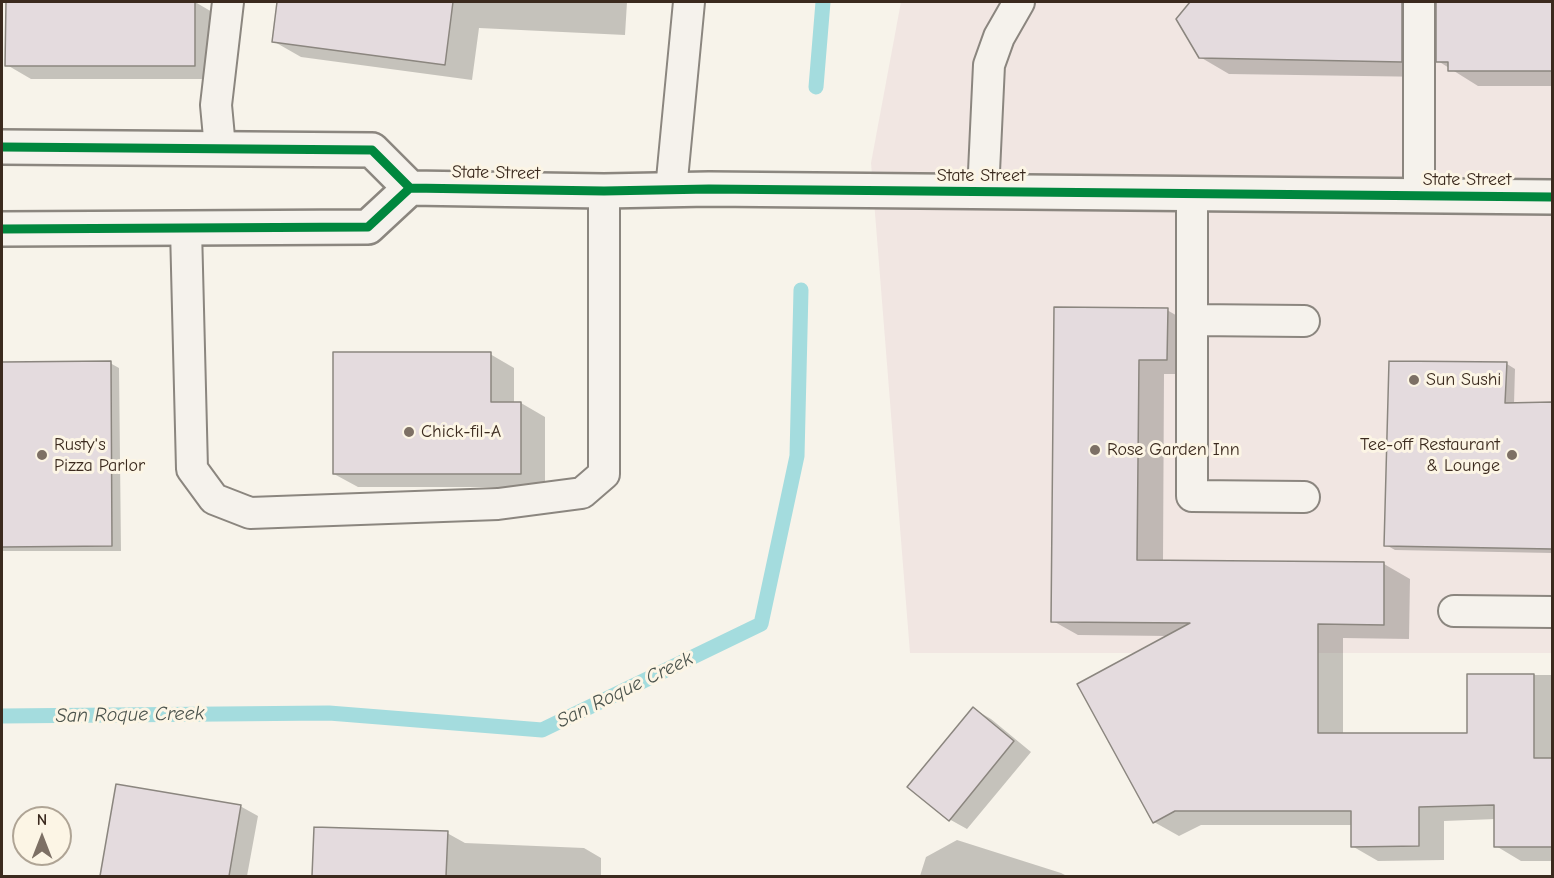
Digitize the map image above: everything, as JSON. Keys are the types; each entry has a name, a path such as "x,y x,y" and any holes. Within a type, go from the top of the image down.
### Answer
{"main road":[{"path":"2,147 372,150 410,188 368,227 2,229"},
{"name":"State Street","path":"410,188 1552,197"}],"lane":[{"path":"220,148 216,105 228,2"},
{"path":"671,190 689,2"},
{"path":"983,193 989,65 999,37 1019,2"},
{"path":"1419,2 1419,196"},
{"path":"186,229 192,469 213,499 250,513 498,504 582,493 604,474 604,191"},
{"path":"1192,194 1192,496 1304,497"},
{"path":"1192,320 1304,321"},
{"path":"1454,611 1552,612"}],"shaded area":[{"path":"901,2 1552,2 1552,653 910,653 871,163"}],"building":[{"path":"6,2 195,2 195,66 5,66"},
{"path":"277,2 453,2 445,65 272,42"},
{"path":"1190,2 1402,2 1402,62 1199,58 1176,19"},
{"path":"1436,2 1552,2 1552,71 1448,71 1448,62 1436,62"},
{"path":"1054,307 1168,308 1167,360 1139,360 1137,560 1384,562 1384,625 1318,624 1318,733 1467,733 1467,674 1534,674 1534,758 1552,758 1552,847 1494,847 1494,805 1419,807 1419,846 1351,847 1351,811 1175,811 1153,823 1077,684 1190,623 1051,622"},
{"path":"333,352 491,352 491,402 521,402 521,474 333,474"},
{"path":"111,361 112,546 2,547 2,362"},
{"path":"1389,361 1507,362 1505,403 1552,402 1552,549 1384,546"},
{"path":"973,707 1014,741 949,821 907,787"},
{"path":"116,784 241,805 229,876 100,876"},
{"path":"314,827 448,831 446,876 312,876"}],"waterway":[{"name":"San Roque Creek","path":"816,87 823,2"},
{"name":"San Roque Creek","path":"2,716 329,713 542,730 761,624 797,456 801,290"}],"cycle path":[{"path":"2,147 372,150 410,188"},
{"path":"2,229 368,227 410,188 1552,197"}],"place":[{"name":"Sun Sushi","path":"1414,380"},
{"name":"Chick-fil-A","path":"409,432"},
{"name":"Rose Garden Inn","path":"1095,450"},
{"name":"Rusty's Pizza Parlor","path":"42,455"},
{"name":"Tee-off Restaurant & Lounge","path":"1512,455"}]}
